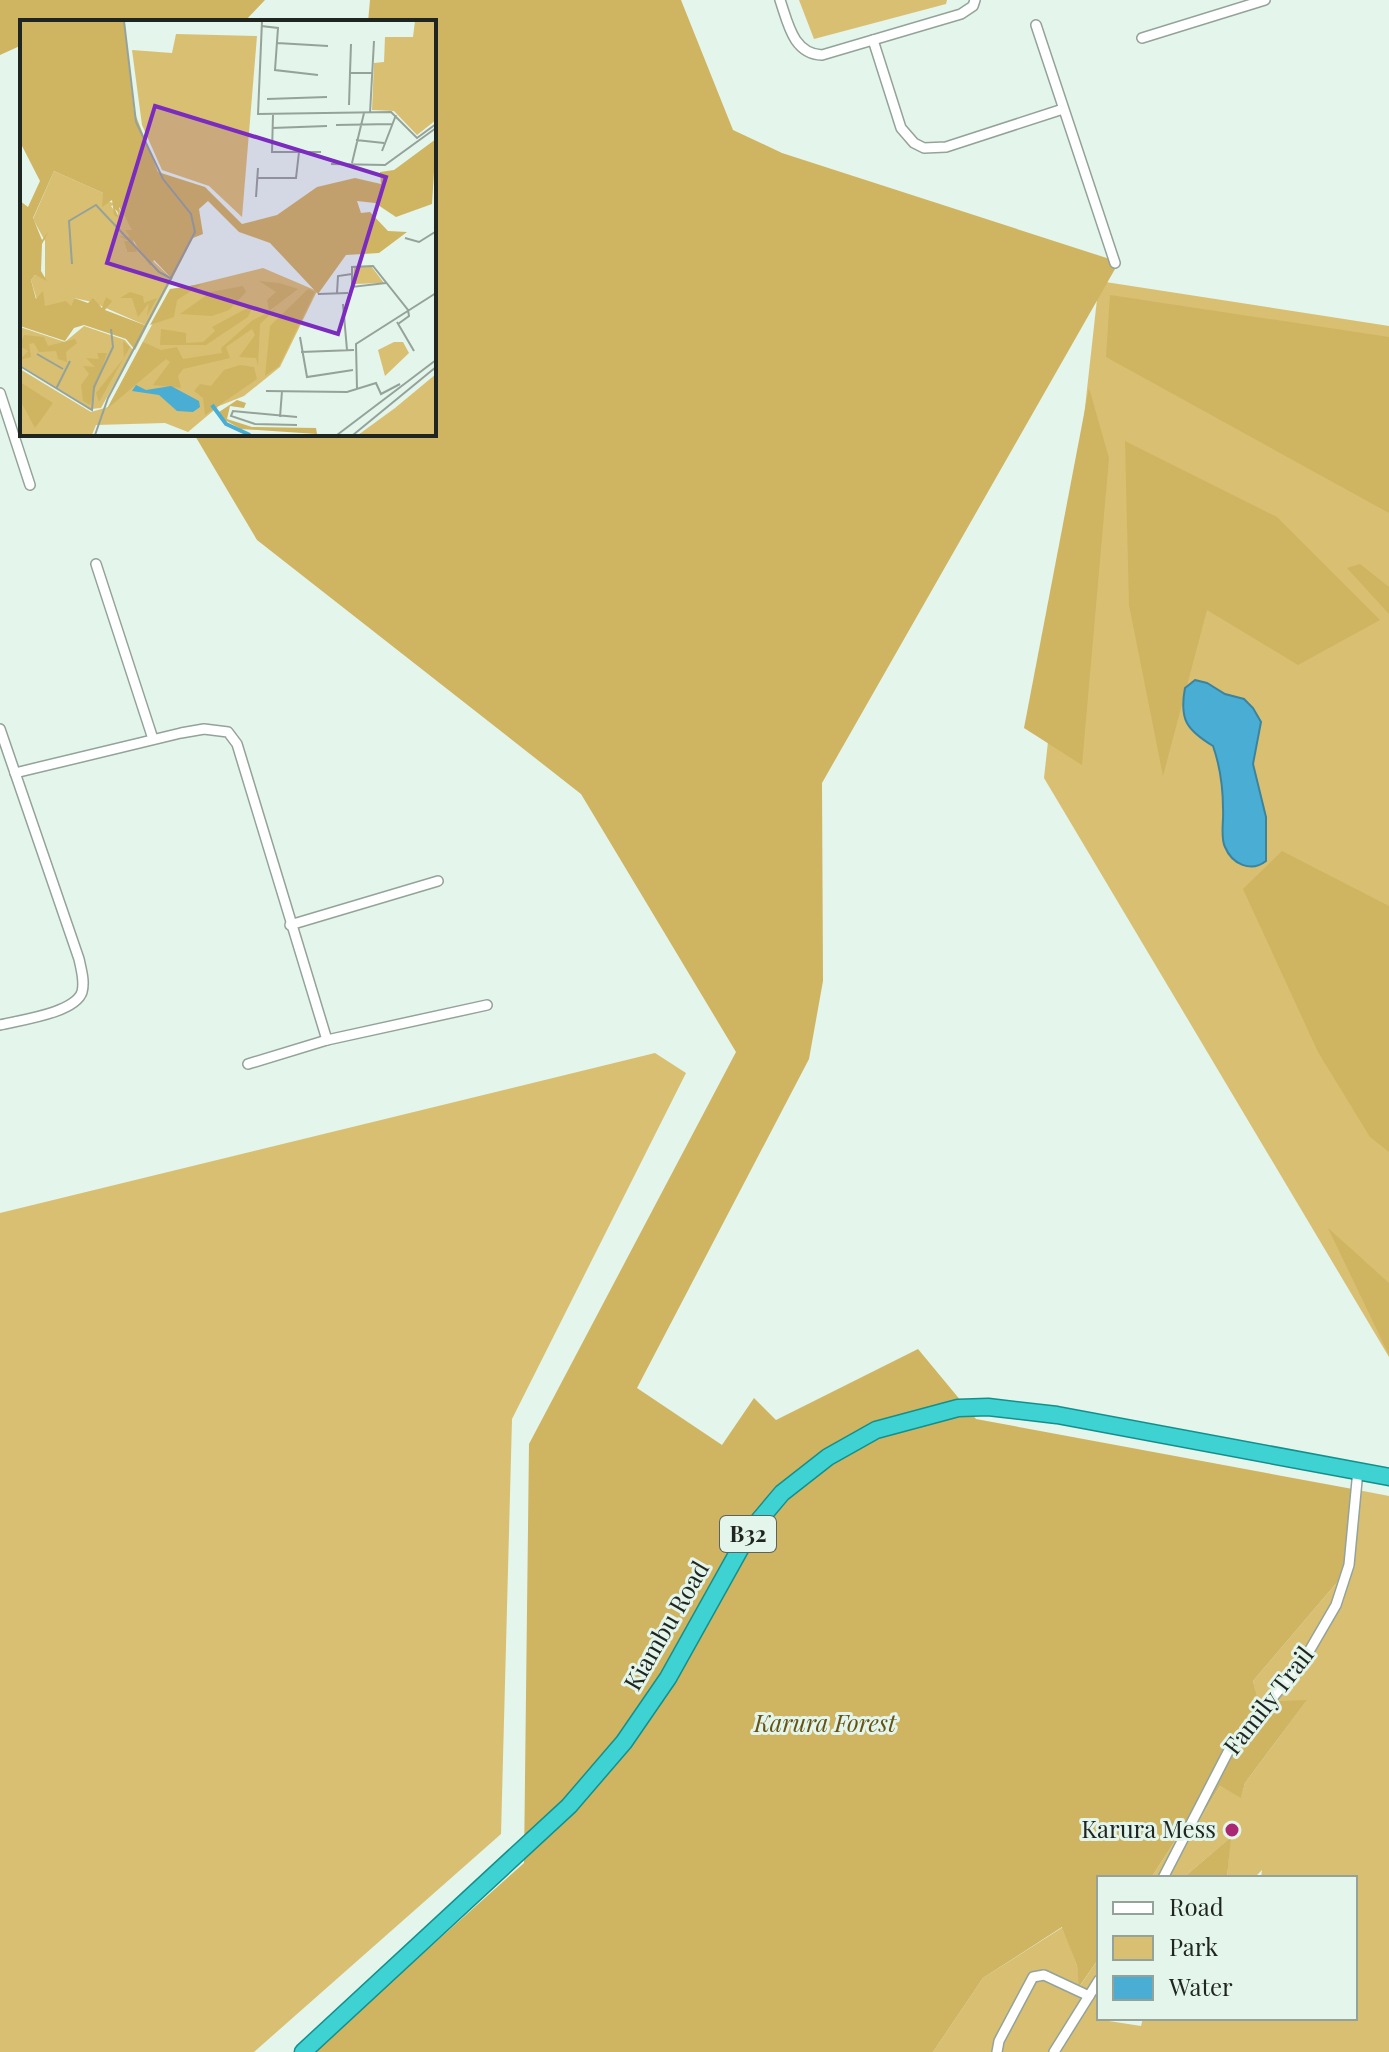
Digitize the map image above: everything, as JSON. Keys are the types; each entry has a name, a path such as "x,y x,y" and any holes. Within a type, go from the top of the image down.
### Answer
{"highway":[{"name":"Kiambu Road","path":"303,2052 569,1806 624,1742 668,1678 750,1531 782,1493 828,1457 876,1430 958,1408 988,1407 1057,1415 1389,1477"}],"street":[{"path":"780,0 791,31 805,52 822,55 961,14 973,6 975,0"},
{"path":"1142,38 1265,0"},
{"path":"1036,25 1115,263"},
{"path":"873,40 901,128 914,143 924,148 946,147 1063,109"},
{"path":"0,393 30,485"},
{"path":"96,564 153,739"},
{"path":"0,729 79,959 82,987 72,1004 0,1025"},
{"path":"15,773 204,729 228,732 237,744 327,1040"},
{"path":"290,925 438,881"},
{"path":"248,1064 327,1040 487,1005"},
{"name":"Family Trail","path":"1164,1876 1229,1750 1304,1660 1336,1605 1349,1565 1358,1470"},
{"path":"997,2052 999,2041 1033,1977 1044,1975 1089,1996"},
{"path":"1054,2052 1097,1983"}],"green space":[{"path":"0,0 265,0 246,20 20,20 20,46 0,55"},
{"name":"Karura Forest","path":"370,0 681,0 733,130 782,153 1119,262 822,783 823,981 809,1059 637,1388 722,1445 754,1398 776,1420 918,1349 976,1419 1358,1490 1345,1573 1253,1681 1258,1702 1307,1700 1245,1783 1241,1798 1220,1786 1197,1824 1184,1827 1152,1876 1097,1876 1097,1961 1079,1987 1077,1966 1062,1927 983,1978 933,2052 313,2052 524,1863 529,1444 736,1052 581,794 257,540 195,436 436,436 436,20 368,20"},
{"path":"799,0 947,0 946,4 814,39"},
{"path":"1099,281 1389,326 1389,1357 1044,778"},
{"path":"1110,295 1389,337 1389,513 1106,357"},
{"path":"1089,388 1109,458 1082,765 1024,728"},
{"path":"1125,441 1277,517 1380,620 1298,665 1207,610 1163,776 1129,605"},
{"path":"1360,564 1389,587 1389,614 1347,568"},
{"path":"1282,851 1389,906 1389,1152 1370,1137 1318,1052 1243,889"},
{"path":"655,1053 686,1073 512,1419 501,1834 254,2052 0,2052 0,1213"},
{"path":"1328,1228 1389,1283 1389,1355"},
{"path":"1358,1490 1389,1496 1389,2052 933,2052 983,1978 1063,1927 1077,1966 1080,1986 1097,1961 1097,2020 1141,2026 1142,2020 1357,2020 1357,1876 1261,1876 1262,1870 1256,1876 1227,1876 1230,1838 1185,1876 1152,1876 1184,1827 1197,1824 1220,1786 1241,1797 1245,1783 1306,1701 1257,1702 1253,1681 1345,1573"},
{"path":"1231,1837 1227,1876 1185,1876"}],"water":[{"path":"1195,680 1244,699 1261,722 1253,764 1266,817 1266,861 1260,865 1248,866 1237,862 1224,843 1222,793 1213,746 1191,729 1184,716 1185,688"}],"place":[{"name":"Karura Mess","path":"1232,1830"}]}
